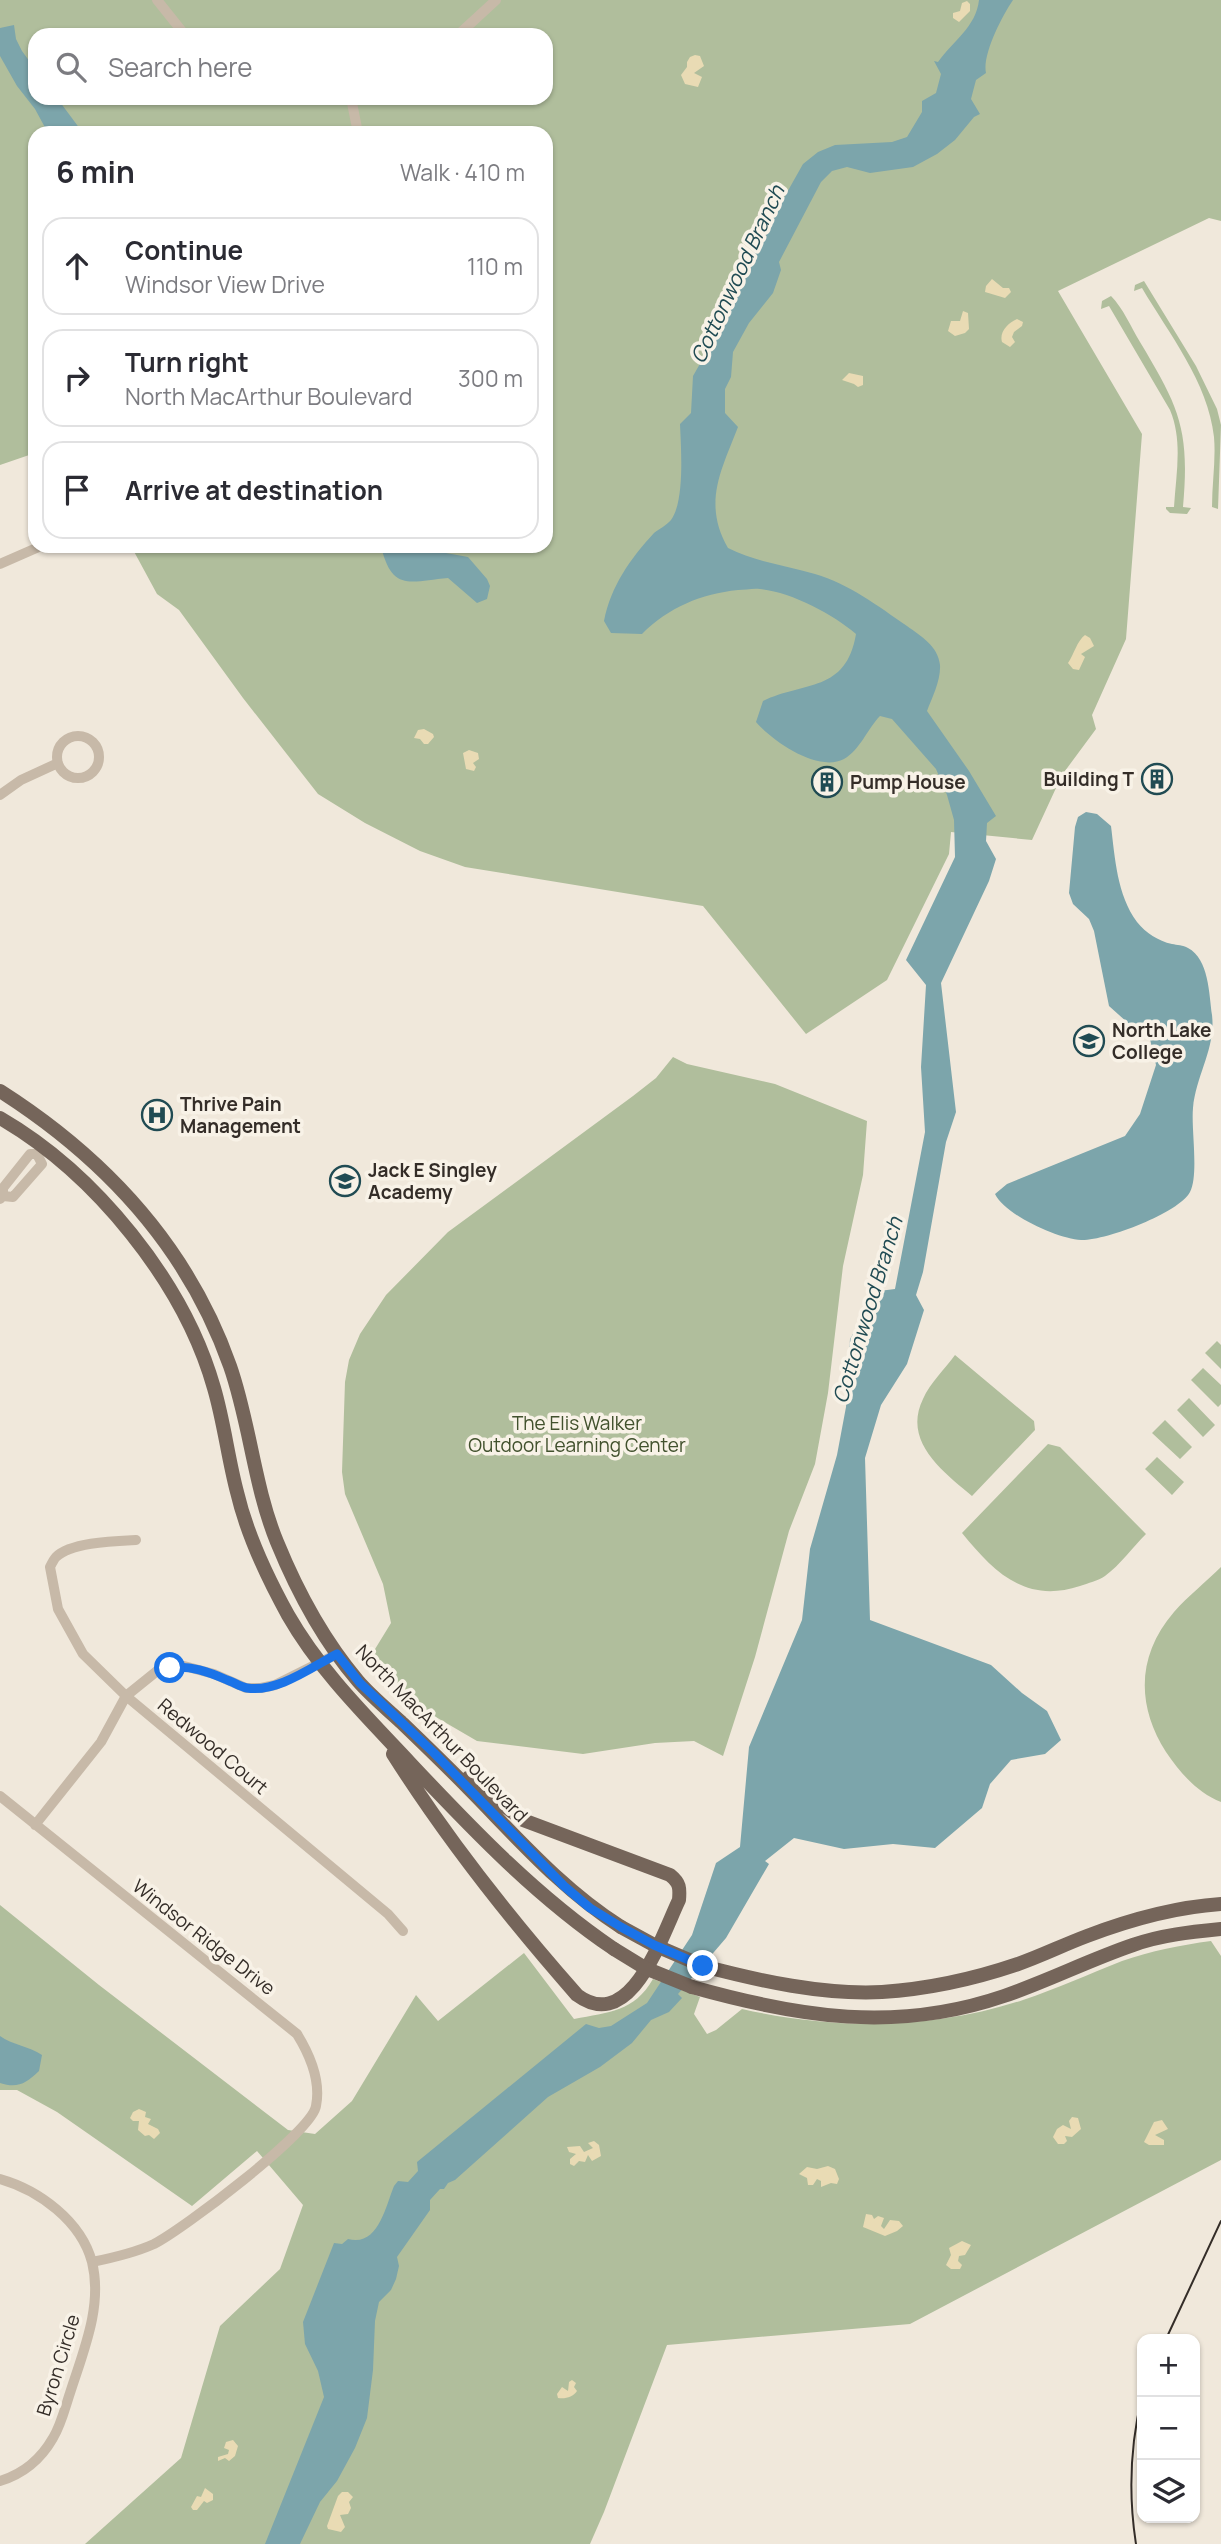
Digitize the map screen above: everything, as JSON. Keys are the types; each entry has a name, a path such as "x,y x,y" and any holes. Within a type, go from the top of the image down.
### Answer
{"main road":[{"name":"North MacArthur Boulevard","path":"0,1091 41,1117 81,1149 127,1196 188,1274 230,1366 246,1420 265,1508 277,1542 300,1591 337,1654 360,1683 434,1753 564,1886 590,1908 654,1945 703,1966 779,1983 834,1990 881,1992 961,1981 1019,1964 1123,1924 1180,1909 1221,1904"},
{"path":"0,1118 40,1151 75,1174 110,1210 177,1301 197,1343 216,1395 247,1525 289,1616 320,1663 375,1726 535,1888 578,1925 614,1949 645,1968 692,1987 776,2009 880,2018 922,2015 1002,1997 1133,1945 1172,1934 1221,1929"},
{"path":"110,1210 127,1196"},
{"path":"375,1726 412,1786 483,1881 520,1930 577,1995 586,2001 602,2004 626,1995 643,1976 679,1900 680,1888 677,1881 670,1875 523,1820 434,1753"}],"street":[{"path":"157,0 179,28"},
{"path":"466,28 496,0"},
{"path":"352,105 357,126"},
{"path":"0,564 28,552"},
{"path":"0,795 21,780 58,763"},
{"path":"2,1198 3,1188 30,1154 40,1151"},
{"name":"Redwood Court","path":"136,1540 110,1541 73,1549 57,1556 50,1567 58,1609 83,1654 126,1696 388,1914 403,1931"},
{"path":"35,1825 101,1742 126,1696 157,1671 184,1666 214,1674 246,1688 261,1688 275,1685 337,1654"},
{"name":"Windsor Ridge Drive","path":"0,1796 298,2034 308,2052 316,2082 316,2108 294,2137 168,2235 142,2249 92,2262"},
{"path":"0,2179 20,2184 54,2207 72,2225 92,2262"},
{"name":"Byron Circle","path":"0,2481 32,2464 54,2438 86,2344 95,2303 92,2262"}],"green space":[{"path":"0,0 1221,0 1221,221 1209,218 1058,291 1142,434 1126,639 1092,715 1096,729 1062,775 1032,840 951,832 949,854 887,980 806,1034 703,906 465,867 420,851 365,823 318,794 179,610 157,594 135,553 553,553 553,126 28,126 28,455 0,465"},
{"path":"1144,281 1196,366 1217,409 1221,425 1218,509 1212,507 1214,437 1204,397 1186,359 1142,288 1134,291 1135,285"},
{"path":"1111,296 1123,312 1173,402 1183,438 1183,507 1191,508 1187,514 1170,513 1166,509 1174,507 1178,458 1170,410 1109,306 1101,309 1102,301"},
{"name":"The Elis Walker Outdoor Learning Center","path":"673,1057 687,1064 775,1084 867,1121 863,1175 843,1266 828,1393 815,1464 789,1531 755,1657 723,1756 694,1741 655,1743 583,1754 477,1741 417,1706 380,1667 372,1654 391,1623 383,1584 345,1494 342,1472 345,1382 349,1360 360,1334 386,1295 448,1232 633,1096 656,1078"},
{"path":"1217,1341 1221,1345 1221,1369 1205,1353"},
{"path":"955,1355 1034,1421 1035,1430 972,1496 929,1455 918,1429 918,1415 926,1393"},
{"path":"1203,1368 1221,1385 1221,1404 1218,1407 1191,1380"},
{"path":"1189,1398 1215,1425 1203,1437 1177,1410"},
{"path":"1165,1420 1192,1447 1180,1459 1152,1433"},
{"path":"1048,1444 1060,1447 1146,1534 1121,1561 1096,1581 1060,1590 1043,1591 1012,1581 999,1572 962,1533"},
{"path":"1157,1457 1184,1482 1172,1495 1145,1469"},
{"path":"1221,1567 1221,1802 1190,1782 1166,1752 1149,1716 1145,1680 1147,1663 1162,1628 1179,1606"},
{"path":"0,1905 288,2130 315,2134 352,2101 416,1995 438,2021 524,1953 574,2019 620,2009 638,1998 653,1979 700,1997 694,2014 707,2034 742,2009 812,2021 847,2023 883,2024 954,2017 1023,2000 1133,1957 1211,1941 1221,1956 1221,2160 910,2324 667,2345 590,2544 85,2544 181,2458 220,2326 280,2269 303,2205 257,2151 192,2206 57,2112 17,2090 0,2090"}],"sand":[{"path":"967,1 970,11 959,22 953,18 953,13 960,11 962,3"},
{"path":"700,56 704,66 694,73 702,77 698,87 685,84 681,75 690,57"},
{"path":"992,279 1003,288 1009,288 1011,292 1005,298 985,292"},
{"path":"963,311 968,313 969,329 955,336 948,331 951,321 960,321"},
{"path":"1017,319 1023,322 1022,326 1014,332 1012,337 1015,342 1010,347 1002,342 1003,331"},
{"path":"849,373 863,376 863,385 858,387 842,380"},
{"path":"1085,635 1094,646 1081,654 1085,657 1079,670 1073,669 1068,663"},
{"path":"424,729 434,737 428,744 414,738 418,730"},
{"path":"469,750 478,753 479,759 473,763 476,767 474,771 466,769 463,753"},
{"path":"139,2109 146,2112 145,2117 151,2119 148,2124 160,2133 154,2139 138,2130 139,2121 130,2118 133,2112"},
{"path":"1072,2117 1078,2118 1081,2129 1072,2137 1065,2136 1067,2141 1064,2144 1058,2144 1053,2137 1057,2129 1063,2125 1071,2129 1069,2121"},
{"path":"1162,2120 1168,2129 1155,2135 1164,2140 1164,2145 1149,2145 1144,2142 1154,2122"},
{"path":"594,2141 599,2145 601,2156 592,2161 588,2155 585,2162 579,2161 574,2166 570,2164 570,2159 576,2154 569,2152 567,2147 580,2146 584,2152 593,2148 588,2143"},
{"path":"828,2166 835,2169 839,2179 837,2184 821,2187 821,2181 817,2179 813,2185 808,2185 807,2178 799,2174 807,2167 817,2169"},
{"path":"866,2214 872,2215 874,2219 878,2216 884,2218 881,2226 884,2229 890,2220 899,2221 903,2226 885,2236 863,2227"},
{"path":"962,2241 971,2245 965,2255 959,2256 958,2261 962,2265 960,2269 951,2269 946,2265 951,2255 949,2248"},
{"path":"572,2380 576,2383 574,2387 577,2391 569,2397 558,2398 557,2394 562,2387 568,2391 569,2382"},
{"path":"233,2440 238,2446 235,2456 229,2461 225,2458 218,2461 218,2457 228,2454 229,2450 224,2448 226,2442"},
{"path":"205,2488 213,2494 213,2500 207,2503 204,2501 197,2510 193,2510 191,2507 197,2496 201,2497"},
{"path":"342,2492 348,2492 353,2497 349,2502 351,2508 348,2514 340,2515 345,2527 341,2532 328,2529 327,2526"}],"water":[{"path":"979,0 1013,0 990,46 986,73 976,80 971,99 980,114 974,117 955,140 913,167 870,173 847,167 832,171 821,182 779,262 781,270 773,293 749,323 733,352 731,377 725,389 725,413 738,427 717,486 716,516 728,548 749,557 815,574 840,584 863,596 928,642 939,658 940,671 927,711 969,771 996,816 987,823 986,841 996,859 989,881 941,983 956,1112 946,1142 923,1272 916,1295 924,1310 907,1364 881,1405 865,1458 870,1620 991,1665 1047,1711 1061,1740 1045,1754 1011,1760 990,1784 982,1808 935,1848 893,1844 844,1849 794,1838 765,1861 769,1864 726,1938 678,1994 682,1998 669,2012 651,2020 632,2043 600,2067 548,2097 455,2180 440,2189 430,2200 430,2210 397,2257 399,2266 396,2279 391,2290 379,2302 367,2418 355,2448 337,2481 320,2502 300,2544 265,2544 324,2397 318,2371 305,2344 303,2322 334,2243 342,2244 348,2239 358,2240 373,2232 379,2224 394,2186 398,2181 408,2182 418,2171 417,2162 586,2024 599,2028 611,2026 647,2003 692,1935 716,1863 740,1847 749,1747 802,1620 810,1549 837,1455 846,1407 850,1339 879,1291 895,1289 925,1132 921,1067 926,985 906,960 955,857 954,820 936,769 892,719 880,716 850,755 833,762 822,762 796,753 773,738 756,722 763,701 821,682 843,667 851,653 856,634 824,612 785,594 755,589 724,592 686,603 663,616 642,634 611,633 604,621 611,596 629,563 654,533 671,520 675,511 681,474 680,424 691,413 693,376 705,355 711,327 803,164 818,152 835,145 892,142 907,137 922,112 922,101 936,93 941,74 934,61 938,62 969,26"},
{"path":"14,25 16,39 28,59 28,100 0,56 0,28"},
{"path":"32,105 62,105 78,126 44,126"},
{"path":"383,553 446,553 468,557 487,579 490,586 487,599 477,603 448,578 413,582 397,578"},
{"path":"1086,812 1097,814 1111,826 1121,888 1137,922 1157,939 1188,948 1200,960 1209,987 1212,1027 1209,1050 1193,1108 1194,1175 1190,1192 1183,1200 1157,1217 1107,1236 1081,1240 1046,1231 1021,1218 1009,1210 995,1194 1007,1184 1125,1136 1140,1114 1156,1065 1150,1039 1142,1029 1128,1023 1109,1006 1094,931 1089,919 1073,904 1069,893 1075,827 1078,817"},
{"path":"0,2036 42,2055 39,2071 30,2079 21,2084 0,2083"}],"tram line":[{"path":"1168,2334 1221,2221"},
{"path":"1136,2544 1132,2470 1142,2397"}],"place":[{"name":"Building T","path":"1157,779"},
{"name":"Pump House","path":"827,782"},
{"name":"North Lake College","path":"1089,1041"},
{"name":"Thrive Pain Management","path":"157,1115"},
{"name":"Jack E Singley Academy","path":"345,1181"}],"route":[{"path":"170,1668 184,1666 214,1674 246,1688 261,1688 275,1685 337,1654 360,1683 434,1753 564,1886 590,1908 621,1927 703,1966"}],"water label":[{"name":"Cottonwood Branch","path":"737,274"},
{"name":"Cottonwood Branch","path":"867,1310"}]}
